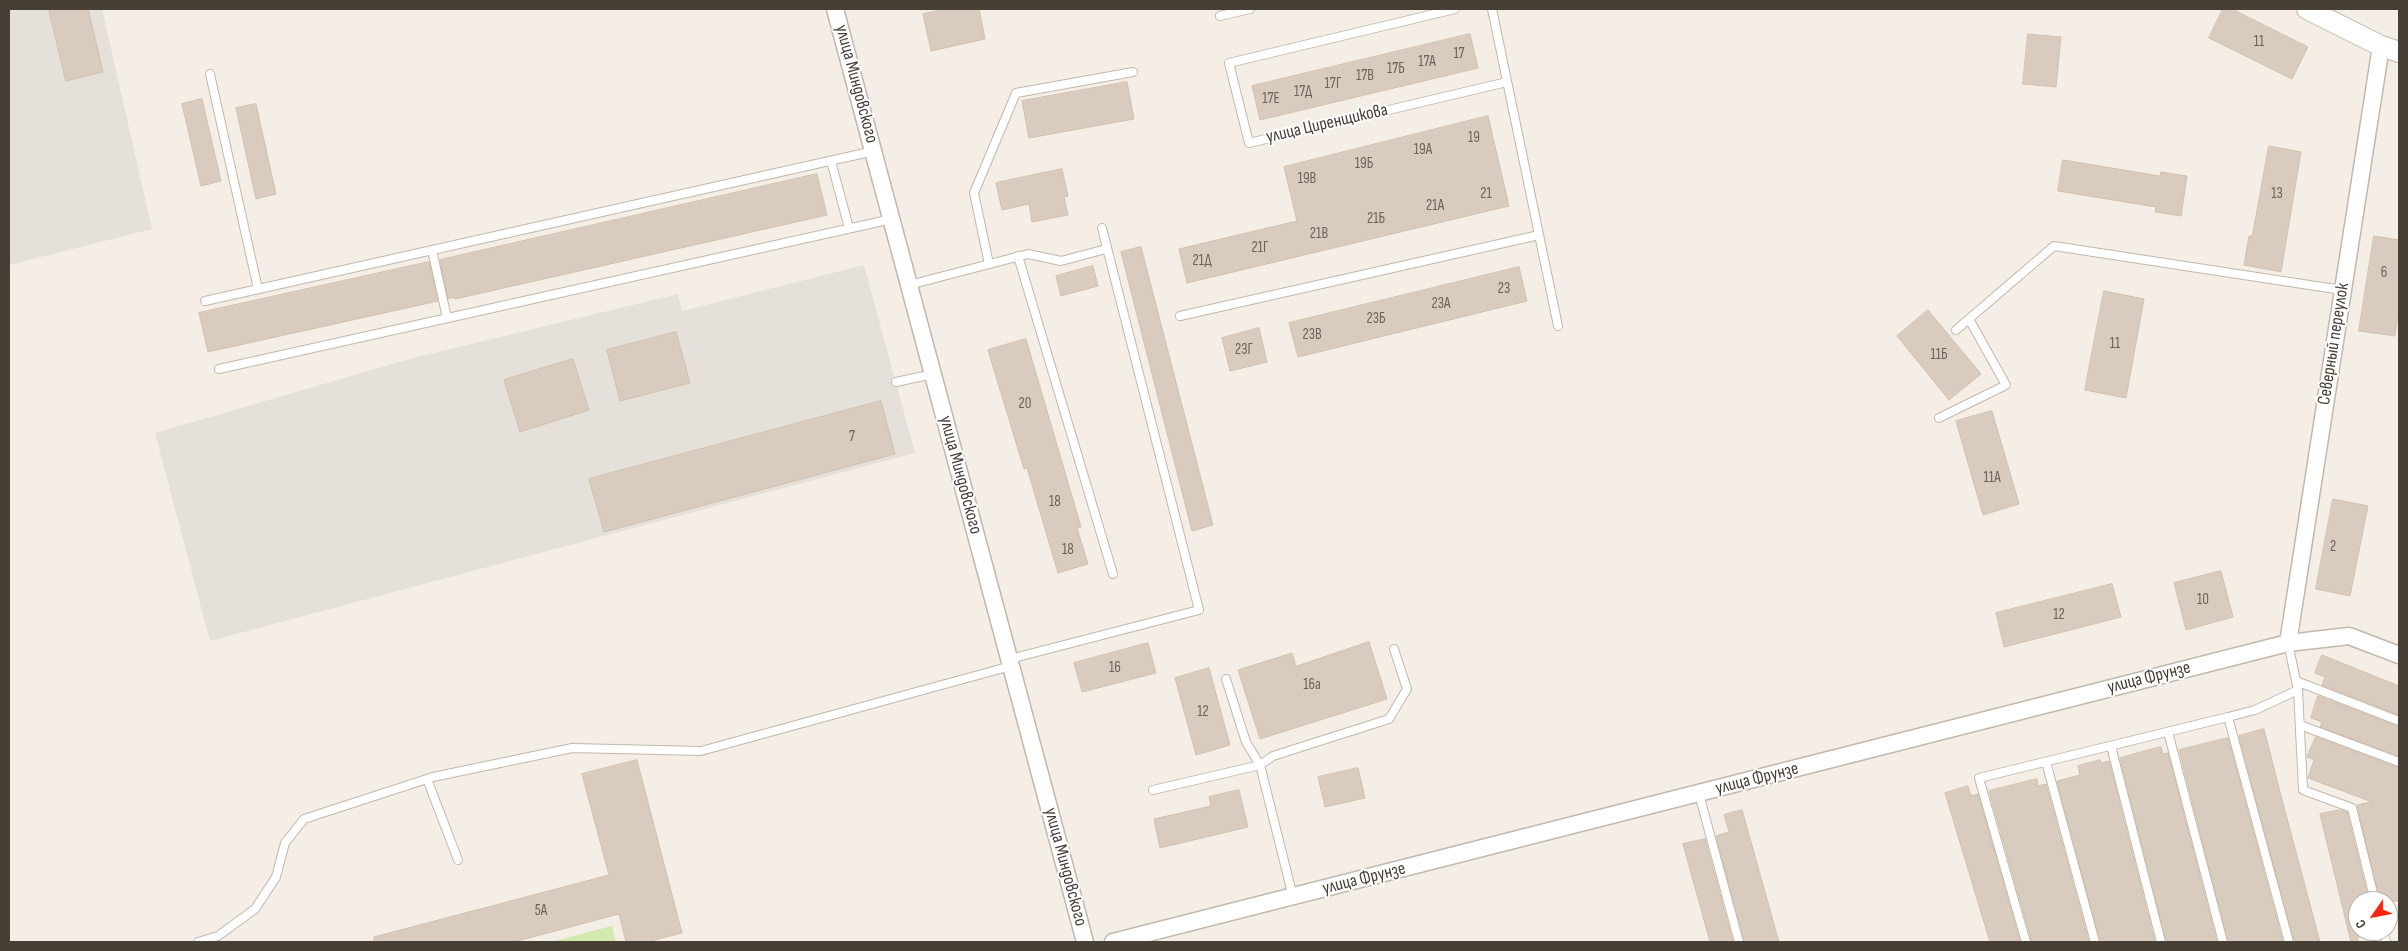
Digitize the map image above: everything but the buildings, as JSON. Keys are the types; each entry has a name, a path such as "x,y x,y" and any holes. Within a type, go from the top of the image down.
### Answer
{"street":[{"name":"улица Миндовского","path":"835,9 1085,942"},
{"path":"2307,9 2390,49"},
{"name":"Северный переулок","path":"2288,643 2342,290 2390,49"},
{"name":"улица Фрунзе","path":"1113,942 2288,643 2349,636 2399,655"}],"lane":[{"path":"1220,16 1250,9"},
{"name":"улица Циренщикова","path":"1455,9 1230,63 1249,143 1507,82"},
{"path":"1492,9 1558,326"},
{"path":"989,264 974,193 1016,94 1133,72"},
{"path":"210,74 258,289"},
{"path":"205,301 874,151"},
{"path":"831,160 849,228"},
{"path":"219,369 892,219"},
{"path":"198,942 218,936 255,909 276,877 285,843 304,819 427,779 572,748 701,751 1199,610 1102,228"},
{"path":"1180,316 1539,235"},
{"path":"1956,330 2054,246 2342,290"},
{"path":"909,285 1028,254 1061,261 1106,249"},
{"path":"432,250 447,318"},
{"path":"1018,256 1113,574"},
{"path":"1939,418 2006,384 1969,319"},
{"path":"896,382 933,374"},
{"path":"2288,643 2298,690 2303,790 2352,808 2373,891"},
{"path":"1153,790 1260,765 1273,756 1389,719 1407,689 1394,649"},
{"path":"1226,679 1246,742 1260,765 1293,897"},
{"path":"2296,681 2399,721"},
{"path":"2026,942 1979,778 2256,710 2298,690"},
{"path":"2228,717 2289,942"},
{"path":"2300,725 2399,762"},
{"path":"2168,732 2223,942"},
{"path":"2111,746 2160,942"},
{"path":"2046,762 2095,942"},
{"path":"427,779 458,860"},
{"path":"1699,794 1740,942"}],"shaded area":[{"path":"9,9 102,9 152,229 9,265"},
{"path":"864,265 915,453 210,641 155,433 413,358 678,294 682,311"}],"green space":[{"path":"612,926 616,942 550,942"}]}
